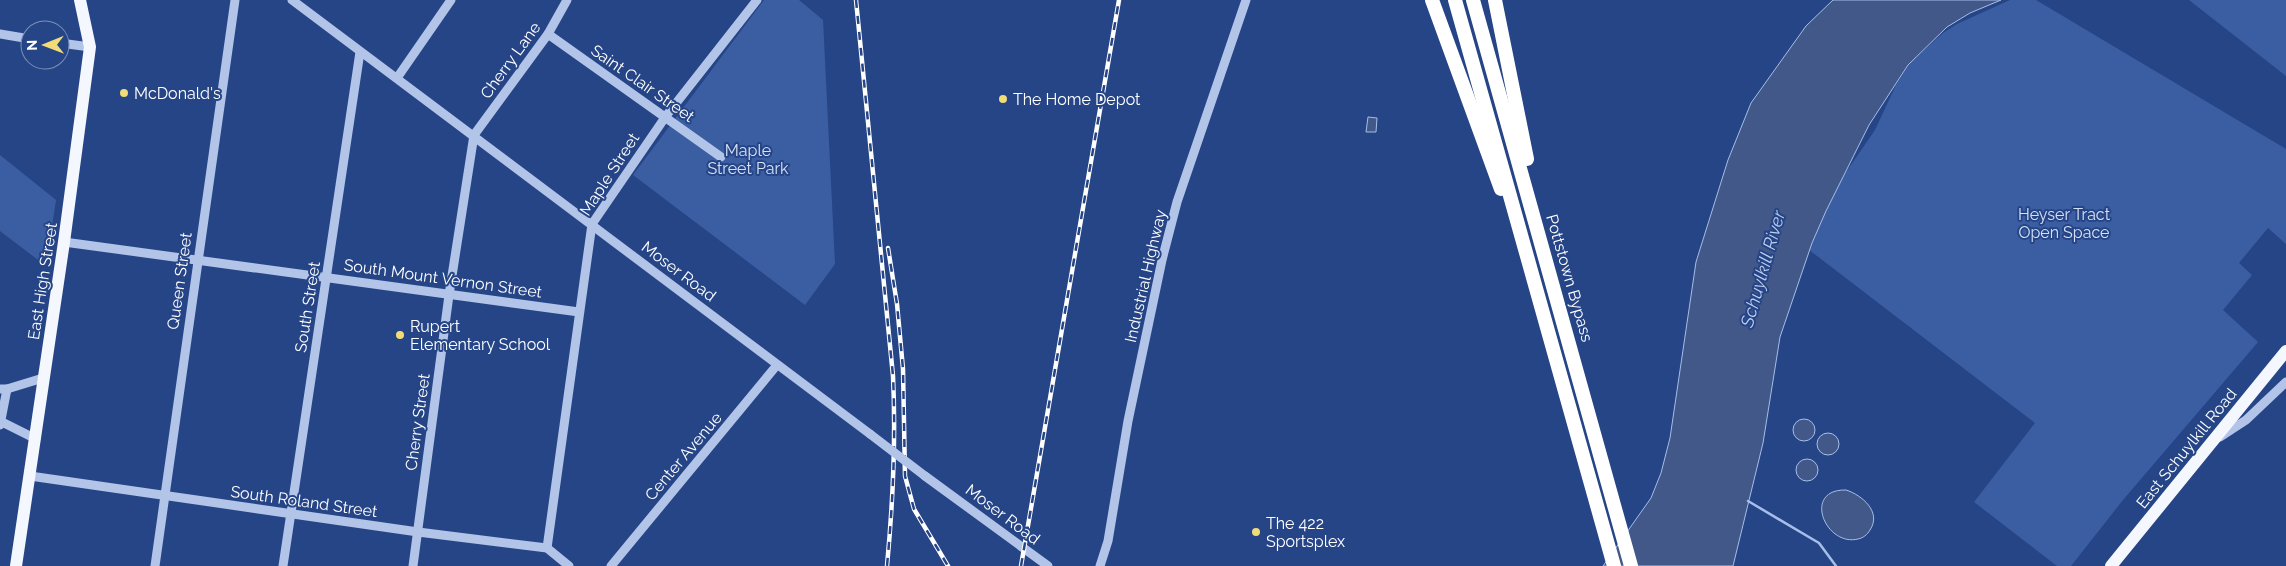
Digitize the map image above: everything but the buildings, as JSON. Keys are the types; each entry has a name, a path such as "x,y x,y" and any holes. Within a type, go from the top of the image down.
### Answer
{"highway":[{"path":"1432,0 1513,220 1544,314"},
{"name":"Pottstown Bypass","path":"1456,0 1614,566"},
{"name":"Pottstown Bypass","path":"1473,0 1631,566"},
{"path":"1495,0 1526,155 1537,227"}],"main road":[{"name":"East High Street","path":"16,566 36,439 90,47 80,0"},
{"name":"East Schuylkill Road","path":"2111,566 2286,351"}],"street":[{"name":"Queen Street","path":"155,566 197,258 235,0"},
{"name":"Moser Road","path":"292,0 925,476 1048,566"},
{"path":"397,78 451,0"},
{"name":"Cherry Lane","path":"474,135 548,34 567,0"},
{"name":"Maple Street","path":"546,548 592,224 666,116 757,0"},
{"name":"Industrial Highway","path":"1100,566 1108,541 1128,422 1162,260 1177,202 1246,0"},
{"path":"0,34 20,37"},
{"name":"Saint Clair Street","path":"548,34 666,116 721,157"},
{"path":"70,44 90,47"},
{"name":"South Street","path":"284,566 360,52"},
{"name":"Cherry Street","path":"413,566 449,295 474,135"},
{"name":"South Mount Vernon Street","path":"64,242 197,258 579,312"},
{"name":"Center Avenue","path":"611,566 777,365"},
{"path":"36,439 0,423 3,389 43,378"},
{"path":"2212,443 2246,420 2286,382"},
{"name":"South Roland Street","path":"30,476 418,532 546,548"},
{"path":"1095,566 1108,541"},
{"path":"1105,566 1108,541"},
{"path":"546,548 569,566"}],"green space":[{"name":"Maple Street Park","path":"764,0 799,0 823,20 835,264 805,305 633,175"},
{"name":"Heyser Tract Open Space","path":"2010,0 2036,0 2286,149 2286,244 2268,228 2239,263 2252,275 2223,310 2258,342 2123,500 2071,566 2057,566 1974,502 2035,423 1804,246 1844,175 1875,130 1896,85 1910,63 1943,33 1957,24"},
{"path":"2189,0 2286,0 2286,76"},
{"path":"0,155 56,200 46,266 0,231"}],"water":[{"name":"Schuylkill River","path":"1833,0 2001,0 1970,13 1947,27 1908,65 1869,125 1826,211 1812,243 1780,337 1763,443 1733,566 1603,566 1651,498 1661,473 1670,438 1696,262 1728,160 1751,103 1806,26"},
{"path":"1368,117 1377,118 1376,132 1366,132"},
{"path":"1804,419 1812,422 1815,430 1812,438 1804,441 1796,438 1793,430 1796,422"},
{"path":"1828,433 1836,436 1839,444 1836,452 1828,455 1820,452 1817,444 1820,436"},
{"path":"1807,459 1815,462 1818,470 1815,478 1807,481 1799,478 1796,470 1799,462"},
{"path":"1846,490 1864,500 1874,517 1870,530 1860,539 1846,539 1836,535 1828,527 1823,517 1822,507 1825,498 1833,492"}],"waterway":[{"path":"1748,501 1819,543 1836,566"}],"railway":[{"path":"856,0 893,376 893,471 887,566"},
{"path":"1021,566 1119,0"},
{"path":"888,248 897,304 903,369 905,476 914,509 948,566"}],"place":[{"name":"McDonald's","path":"124,93"},
{"name":"The Home Depot","path":"1003,99"},
{"name":"Rupert Elementary School","path":"400,335"},
{"name":"The 422 Sportsplex","path":"1256,532"}]}
